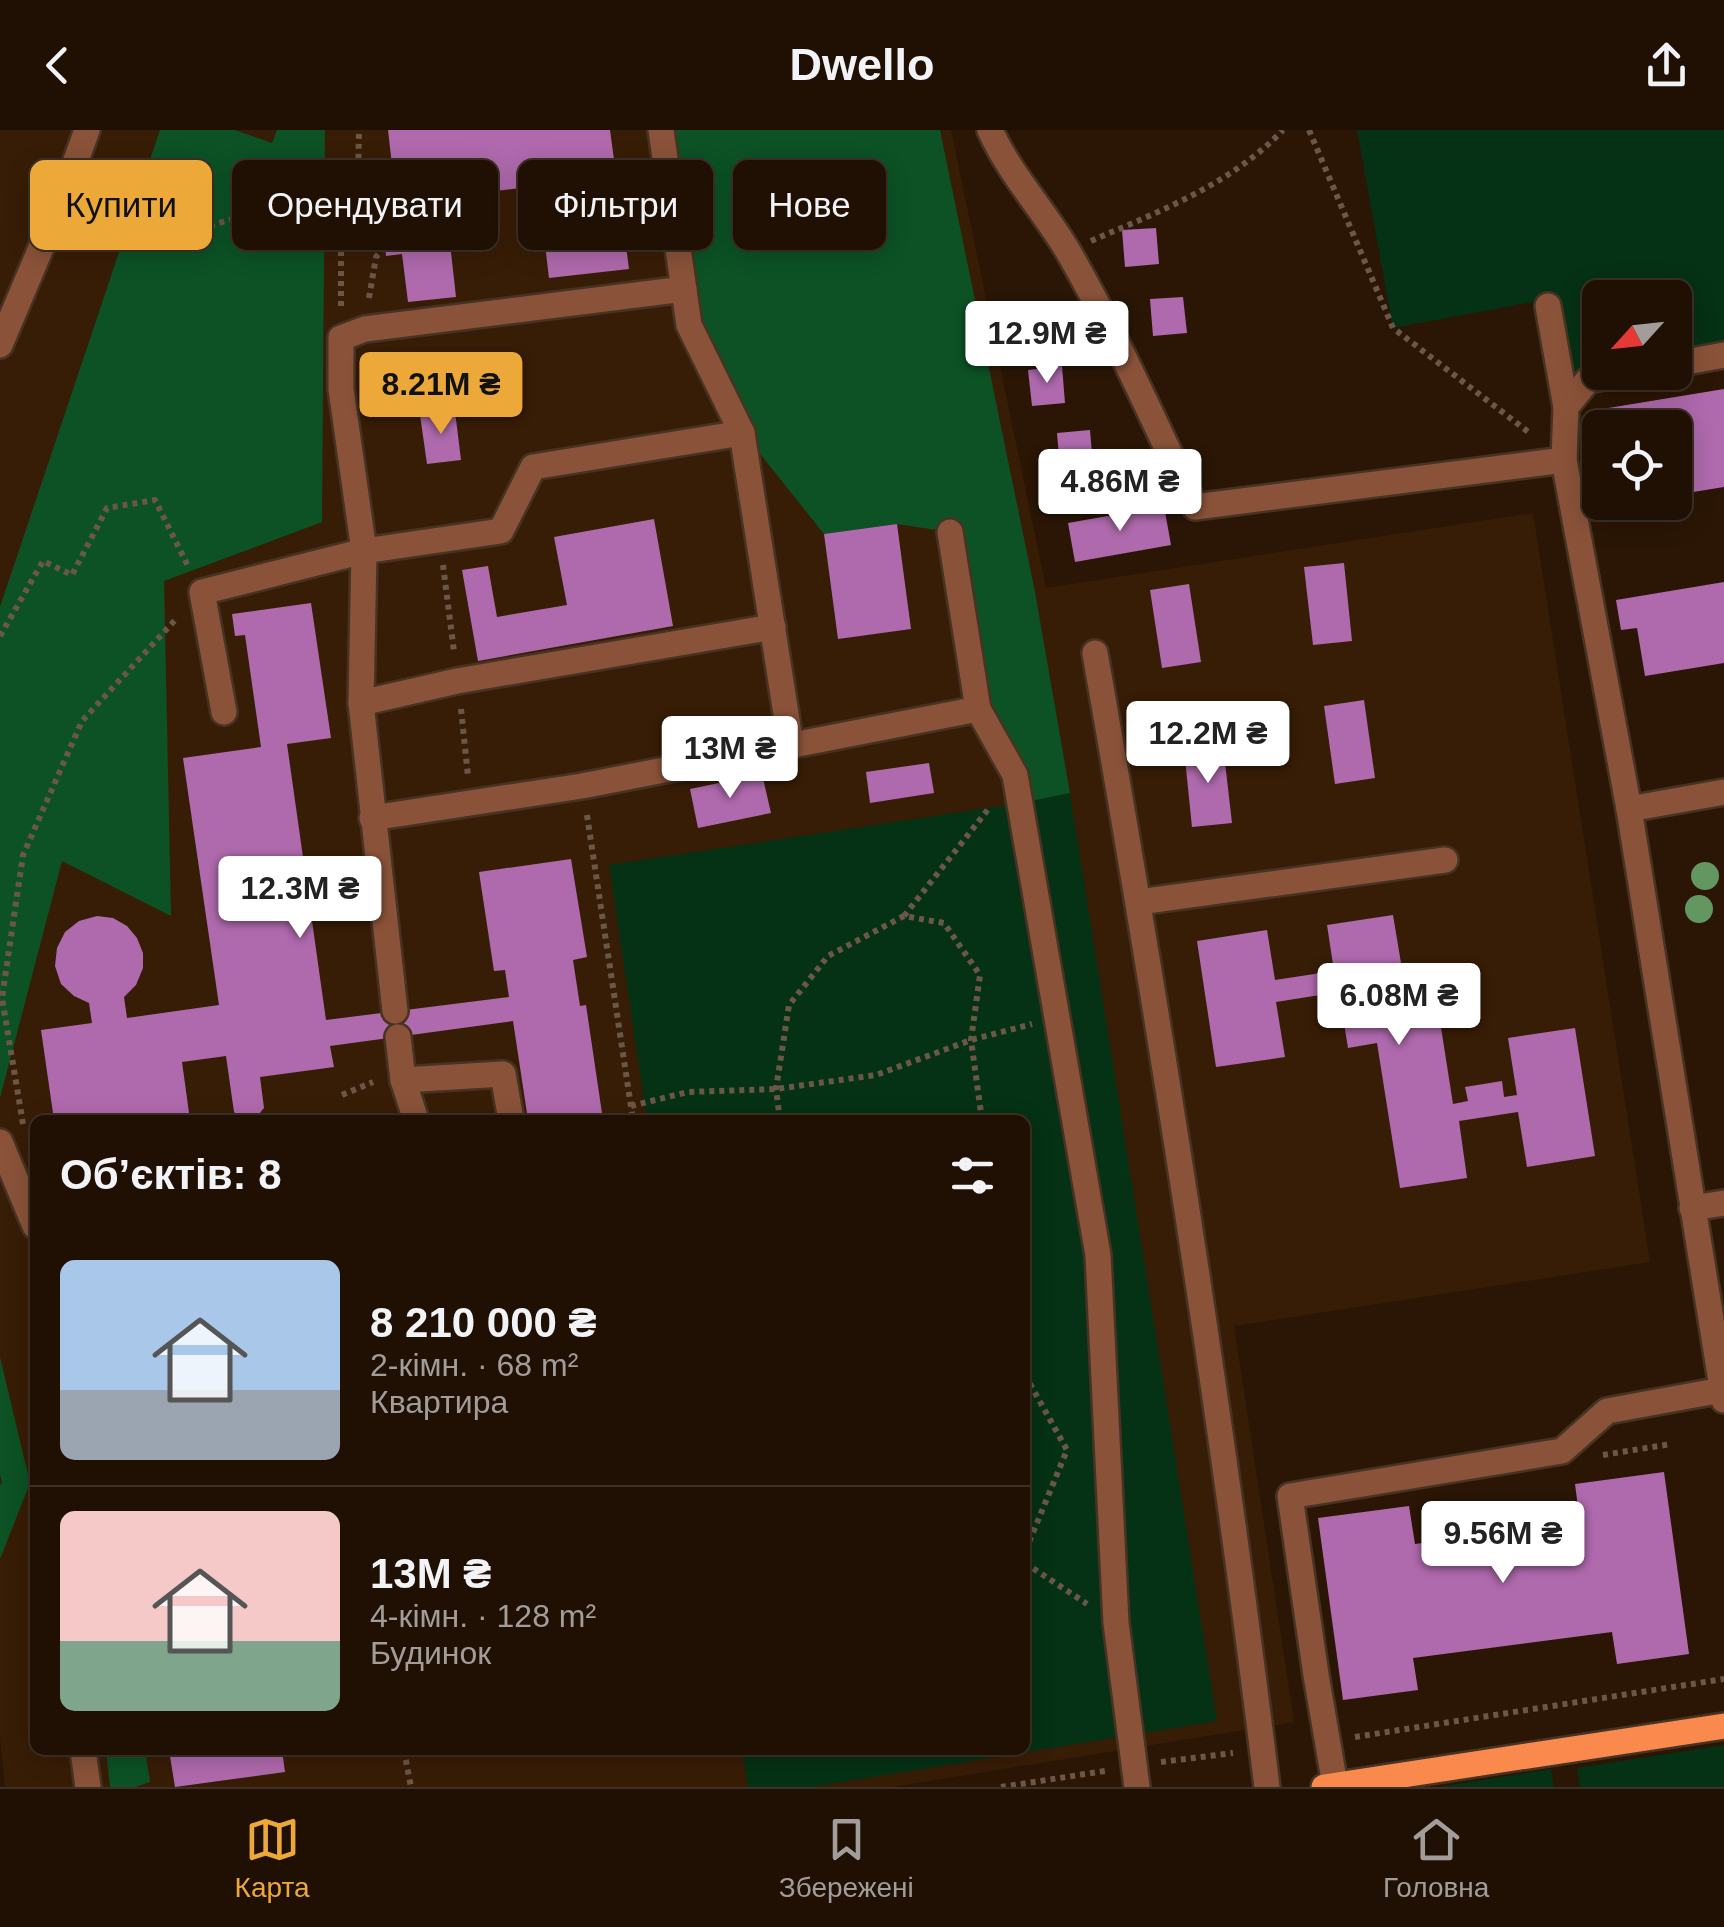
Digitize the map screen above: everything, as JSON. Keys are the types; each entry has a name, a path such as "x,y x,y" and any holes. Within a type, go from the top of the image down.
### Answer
{"main road":[{"path":"1330,1786 1724,1726"}],"lane":[{"path":"76,160 87,130"},
{"path":"661,130 689,325 742,434 791,746"},
{"path":"990,130 1000,152 1068,250 1195,507 1564,460"},
{"path":"0,345 40,250"},
{"path":"413,1115 394,1079 396,1024 361,703 364,551 341,389 353,333 684,289"},
{"path":"1330,1786 1328,1741 1290,1496 1562,1451 1607,1411 1723,1395 1629,809 1564,460 1566,406 1548,306"},
{"path":"1692,361 1724,355"},
{"path":"1566,406 1582,387"},
{"path":"224,712 210,590 364,551 501,531 534,467 742,434"},
{"path":"950,532 978,709 1016,775 1098,1255 1116,1623 1136,1776"},
{"path":"361,703 458,681 772,626"},
{"path":"1095,653 1139,902 1268,1787"},
{"path":"372,818 582,786 978,709"},
{"path":"1629,809 1724,792"},
{"path":"1139,902 1445,860"},
{"path":"394,1079 503,1074 510,1115"},
{"path":"0,1142 30,1214"},
{"path":"1692,1208 1724,1204"},
{"path":"84,1755 88,1787"}],"path":[{"path":"358,160 359,130"},
{"path":"1068,250 1191,198 1262,152 1283,130"},
{"path":"1309,130 1393,328 1564,460"},
{"path":"343,250 353,333"},
{"path":"353,333 376,257 382,250"},
{"path":"0,636 43,562 72,574 107,508 155,500 189,568 210,590 82,722 24,855 2,998 23,1126"},
{"path":"779,1115 776,1089 789,1006 828,956 904,916 1016,775"},
{"path":"582,786 633,1115"},
{"path":"904,916 944,923 980,976 971,1040 981,1115"},
{"path":"631,1106 688,1092 776,1089 876,1076 971,1040 1058,1017"},
{"path":"342,1094 394,1079"},
{"path":"1030,1384 1066,1450 1030,1540"},
{"path":"1594,1457 1671,1444"},
{"path":"1030,1566 1116,1623"},
{"path":"1328,1741 1724,1678"},
{"path":"1001,1787 1136,1776 1263,1749"},
{"path":"405,1755 411,1787"}],"shaded area":[{"path":"0,130 951,130 1046,588 1533,513 1650,1262 1234,1326 1294,1722 892,1787 5,1787 0,1736"}],"green space":[{"path":"160,130 235,130 272,143 277,130 325,130 325,160 232,160 232,250 324,250 322,522 164,581 171,916 62,861 0,1098 0,607 120,250 212,250 212,160 150,160"},
{"path":"661,130 940,130 1035,592 1070,793 1021,803 978,709 950,532 897,524 824,534 737,425 689,325 678,250 713,250 713,160 665,160"},
{"path":"1357,130 1724,130 1724,346 1692,353 1692,280 1582,280 1582,374 1572,376 1560,297 1393,328"},
{"path":"1070,793 1217,1721 1030,1751 1030,1115 646,1115 609,865"},
{"path":"0,1357 30,1483 0,1559 2,1483"},
{"path":"1724,1745 1724,1787 1580,1787 1577,1768"},
{"path":"107,1755 146,1755 150,1782 135,1787 110,1787"},
{"path":"743,1755 1008,1755 812,1787 748,1787"},
{"path":"1551,1769 1554,1787 1438,1787"}],"building":[{"path":"388,130 610,130 614,160 518,160 518,188 498,191 498,160 391,160"},
{"path":"1156,228 1159,264 1125,267 1122,230"},
{"path":"385,250 451,250 456,297 408,302 402,254 386,256"},
{"path":"546,250 627,250 629,269 549,278"},
{"path":"1183,297 1187,333 1153,336 1150,299"},
{"path":"1035,301 1039,338 1005,340 1001,304"},
{"path":"1062,366 1065,403 1032,406 1028,370"},
{"path":"1724,389 1724,487 1692,492 1692,410 1596,410"},
{"path":"455,411 461,460 427,464 420,415"},
{"path":"1090,430 1093,466 1060,469 1057,433"},
{"path":"1164,506 1171,545 1075,562 1068,523"},
{"path":"654,519 673,626 478,661 462,570 488,566 497,617 567,605 554,537"},
{"path":"897,524 911,629 838,639 824,534"},
{"path":"1344,563 1352,641 1313,645 1304,567"},
{"path":"1724,582 1724,663 1645,676 1637,628 1621,630 1616,600"},
{"path":"1189,584 1201,662 1162,668 1150,590"},
{"path":"311,603 331,738 287,744 326,1020 509,997 505,970 494,971 479,872 571,859 587,957 573,960 580,1006 586,1005 602,1115 527,1115 513,1021 330,1046 334,1067 260,1077 264,1108 258,1115 234,1112 226,1056 182,1062 189,1115 53,1115 41,1030 92,1023 89,1003 61,984 55,966 57,948 65,932 79,921 97,916 113,918 137,938 143,968 136,985 124,997 127,1018 219,1005 183,758 261,747 245,635 235,636 232,614"},
{"path":"1364,700 1375,778 1335,784 1324,706"},
{"path":"1223,745 1232,823 1192,827 1184,749"},
{"path":"929,763 934,793 870,803 866,772"},
{"path":"762,774 771,813 698,828 690,789"},
{"path":"1393,915 1403,975 1432,970 1453,1104 1468,1101 1465,1087 1502,1081 1504,1097 1517,1095 1508,1038 1575,1028 1595,1156 1527,1167 1518,1112 1459,1121 1467,1178 1400,1188 1377,1043 1348,1048 1339,992 1276,1002 1285,1057 1216,1067 1197,941 1267,930 1275,980 1334,971 1327,925"},
{"path":"1664,1472 1689,1654 1617,1664 1612,1632 1413,1658 1418,1690 1343,1700 1318,1518 1409,1506 1415,1544 1580,1522 1575,1484"},
{"path":"170,1755 283,1755 285,1772 175,1787"}]}
